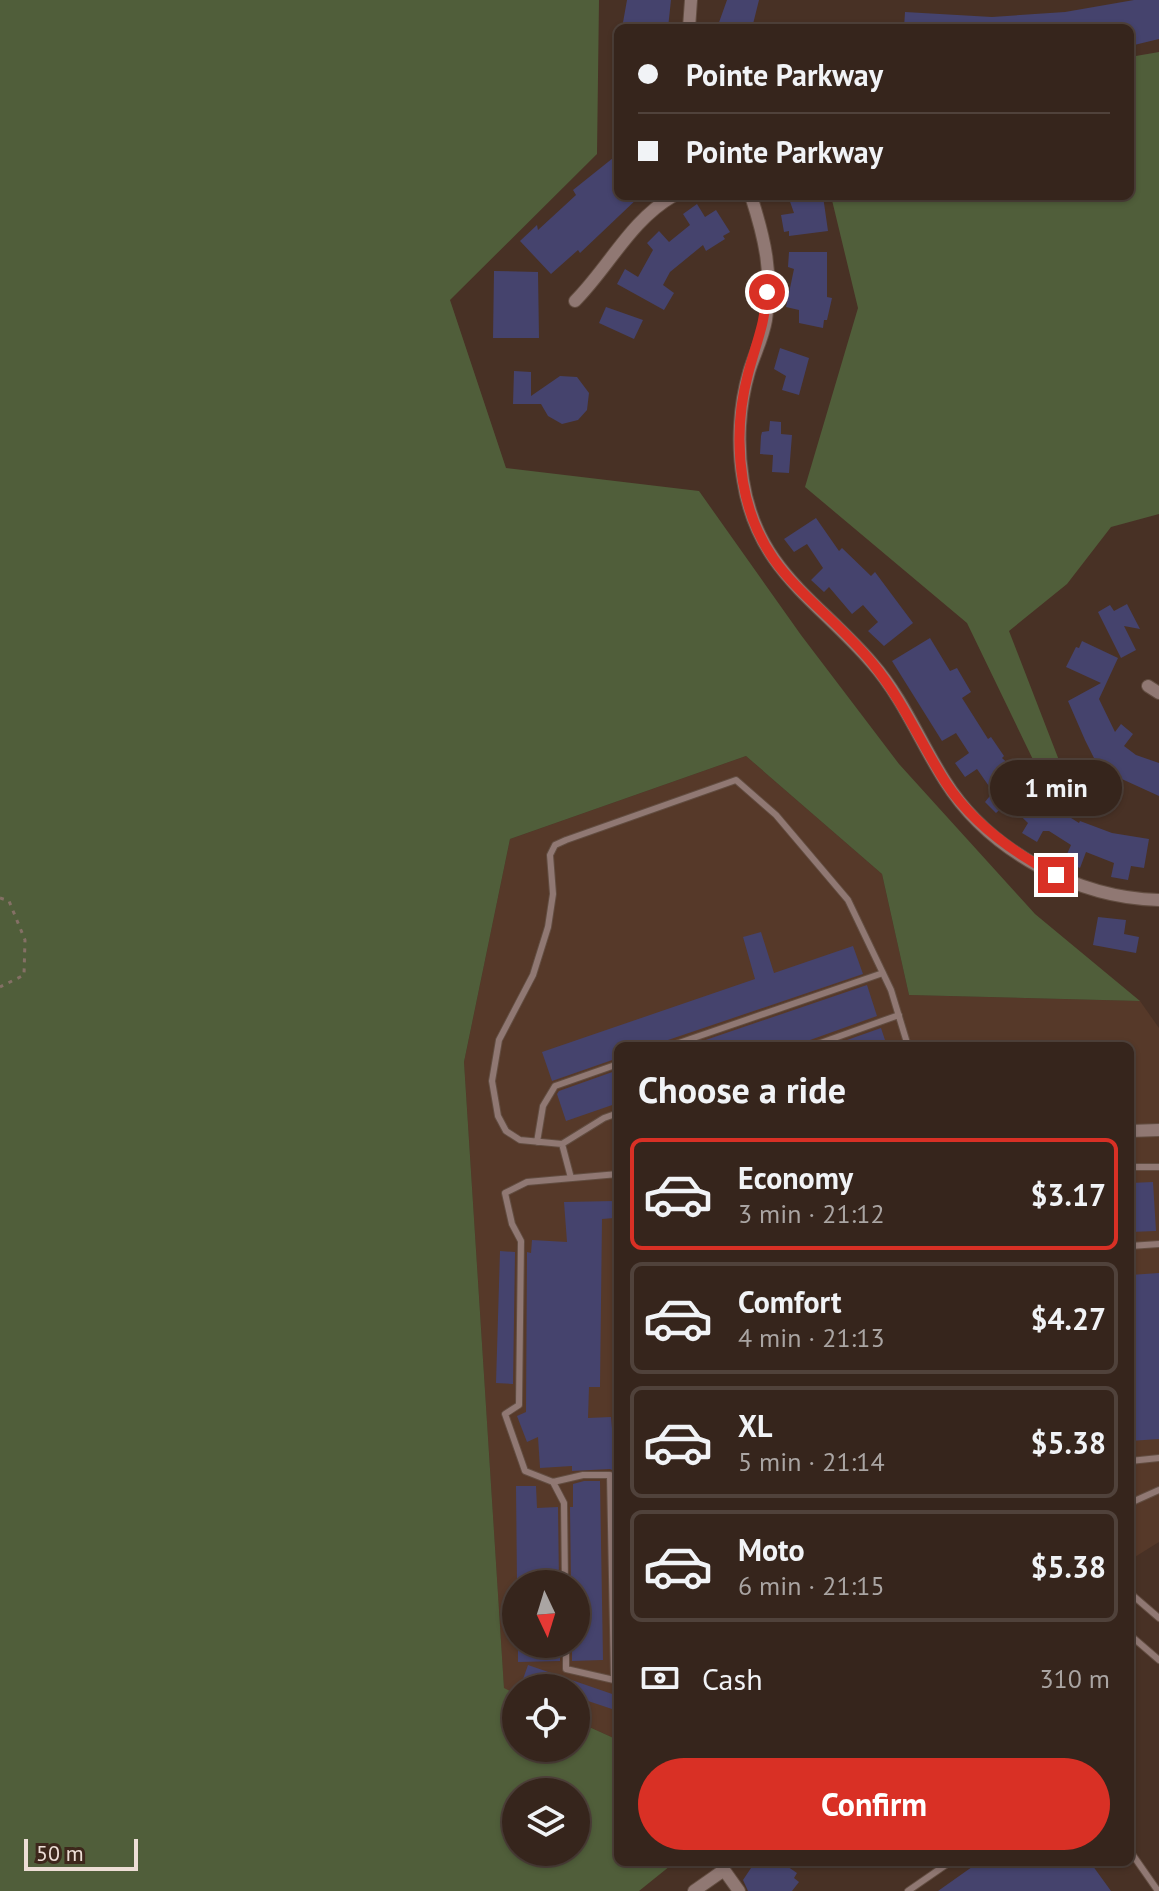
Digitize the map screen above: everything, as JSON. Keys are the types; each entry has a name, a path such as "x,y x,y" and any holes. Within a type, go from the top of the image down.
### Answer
{"street":[{"path":"689,24 691,0"},
{"path":"575,301 594,282 618,247 658,204 666,200"},
{"path":"752,200 766,241 769,274 765,322 749,371 740,428 743,480 755,530 782,573 872,662 894,691 946,783 970,813 1001,841 1056,875 1113,895 1159,900"},
{"path":"1134,1131 1159,1130"},
{"path":"694,1891 724,1870 739,1891"}],"lane":[{"path":"614,1114 562,1144 537,1142 520,1140 506,1131 495,1101 493,1061 499,1040 533,975 548,927 553,894 550,855 555,845 566,840 736,780 776,815 848,900 883,973 907,1042"},
{"path":"682,1042 883,973"},
{"path":"823,1042 899,1015"},
{"path":"537,1142 543,1106 555,1086 614,1065"},
{"path":"562,1144 571,1178"},
{"path":"1134,1167 1159,1167"},
{"path":"566,1658 566,1669 614,1680 610,1475 583,1475 553,1482 525,1471 505,1414 519,1405 521,1241 512,1224 505,1193 527,1182 614,1174"},
{"path":"1134,1246 1159,1244"},
{"path":"1134,1461 1159,1458"},
{"path":"553,1482 564,1503 565,1570"},
{"path":"1134,1501 1159,1490"},
{"path":"1134,1596 1159,1618"},
{"path":"1134,1638 1159,1660"},
{"path":"1134,1857 1157,1891"},
{"path":"908,1891 944,1866"}],"path":[{"path":"0,898 9,901 25,940 24,975 0,987"}],"shaded area":[{"path":"746,756 882,874 909,995 1140,1001 1159,1028 1159,1542 1134,1558 1134,1042 614,1042 614,1738 590,1727 590,1674 503,1674 502,1658 590,1658 590,1570 502,1570 502,1658 464,1062 510,839"}],"green space":[{"path":"0,0 599,0 597,154 450,300 506,468 699,491 801,635 899,764 1035,914 1140,1001 909,995 882,874 746,756 510,839 464,1062 503,1674 502,1762 590,1762 590,1727 614,1738 614,1866 670,1866 639,1891 0,1891"},
{"path":"1159,52 1159,514 1111,527 1067,584 1009,631 1062,768 1039,772 967,623 805,487 858,308 832,200 1134,200 1134,56"}],"building":[{"path":"627,0 671,0 668,24 623,24"},
{"path":"727,0 759,0 753,24 718,24"},
{"path":"1134,0 1159,0 1159,39 1134,45 1134,24 904,24 905,12 992,17 1065,12"},
{"path":"614,157 614,200 636,200 580,253 578,250 551,274 520,241 537,225 538,230 576,195 573,190"},
{"path":"789,200 824,200 828,231 789,236 789,231 784,232 781,215 794,213"},
{"path":"697,204 705,217 716,210 730,232 706,251 703,245 670,272 663,285 674,293 664,310 617,284 625,269 638,277 653,250 647,243 659,231 669,242 690,225 683,214"},
{"path":"789,252 827,252 827,297 832,298 823,328 799,323 799,310 786,307 794,269 788,267"},
{"path":"494,271 538,272 539,338 493,338"},
{"path":"606,307 643,320 634,339 599,323"},
{"path":"780,348 809,358 799,395 782,390 786,376 774,369"},
{"path":"514,371 531,372 531,396 560,376 577,377 589,393 587,410 578,420 562,424 548,416 541,404 513,404"},
{"path":"770,421 781,422 781,434 792,435 789,473 772,472 773,455 760,454 762,432 769,431"},
{"path":"816,518 839,551 842,548 871,576 875,572 913,623 884,646 868,631 878,622 863,605 852,614 829,587 824,592 811,580 823,568 807,544 794,552 784,539"},
{"path":"1127,604 1140,629 1124,626 1136,650 1121,658 1098,612 1110,605 1114,611"},
{"path":"930,638 950,671 957,668 971,692 962,698 988,739 991,737 1004,756 1002,758 1037,790 1033,794 1079,823 1149,839 1144,868 1131,866 1128,880 1111,877 1114,863 1086,852 1080,868 1064,861 1071,845 1049,831 1043,831 1037,842 1022,833 1028,823 1007,803 996,813 985,802 993,792 977,769 965,777 955,763 969,753 956,733 942,741 892,661"},
{"path":"1082,641 1118,658 1099,699 1115,732 1121,724 1133,734 1124,746 1136,755 1159,763 1159,796 1113,775 1095,760 1085,740 1068,701 1101,683 1066,667"},
{"path":"1098,917 1126,920 1124,934 1139,937 1136,953 1093,945"},
{"path":"761,932 774,973 853,946 863,974 667,1042 614,1042 614,1059 552,1081 542,1052 755,979 743,937"},
{"path":"867,985 877,1016 809,1042 700,1042"},
{"path":"881,1028 886,1042 841,1042"},
{"path":"614,1071 614,1104 566,1121 557,1094"},
{"path":"1153,1182 1156,1231 1134,1232 1134,1183"},
{"path":"614,1201 614,1218 602,1219 600,1387 589,1387 588,1418 611,1417 614,1471 572,1471 572,1466 540,1468 538,1437 527,1442 517,1416 526,1412 527,1252 531,1253 532,1240 567,1242 564,1202"},
{"path":"500,1251 515,1252 513,1384 496,1383"},
{"path":"1159,1273 1159,1439 1134,1441 1134,1275"},
{"path":"600,1481 603,1660 572,1661 572,1658 590,1658 590,1570 571,1570 570,1507 573,1507 573,1484"},
{"path":"516,1486 536,1486 537,1508 558,1507 559,1570 517,1570"},
{"path":"518,1658 560,1658 560,1661 518,1662"},
{"path":"528,1665 554,1674 525,1674"},
{"path":"590,1686 614,1695 614,1710 590,1702"},
{"path":"752,1866 787,1866 797,1873 794,1878 799,1882 792,1891 748,1891 743,1880"},
{"path":"973,1866 1093,1866 1111,1891 938,1891"}],"route":[{"path":"767,292 765,322 749,371 740,428 743,480 755,530 782,573 872,662 894,691 946,783 970,813 1001,841 1056,875"}]}
